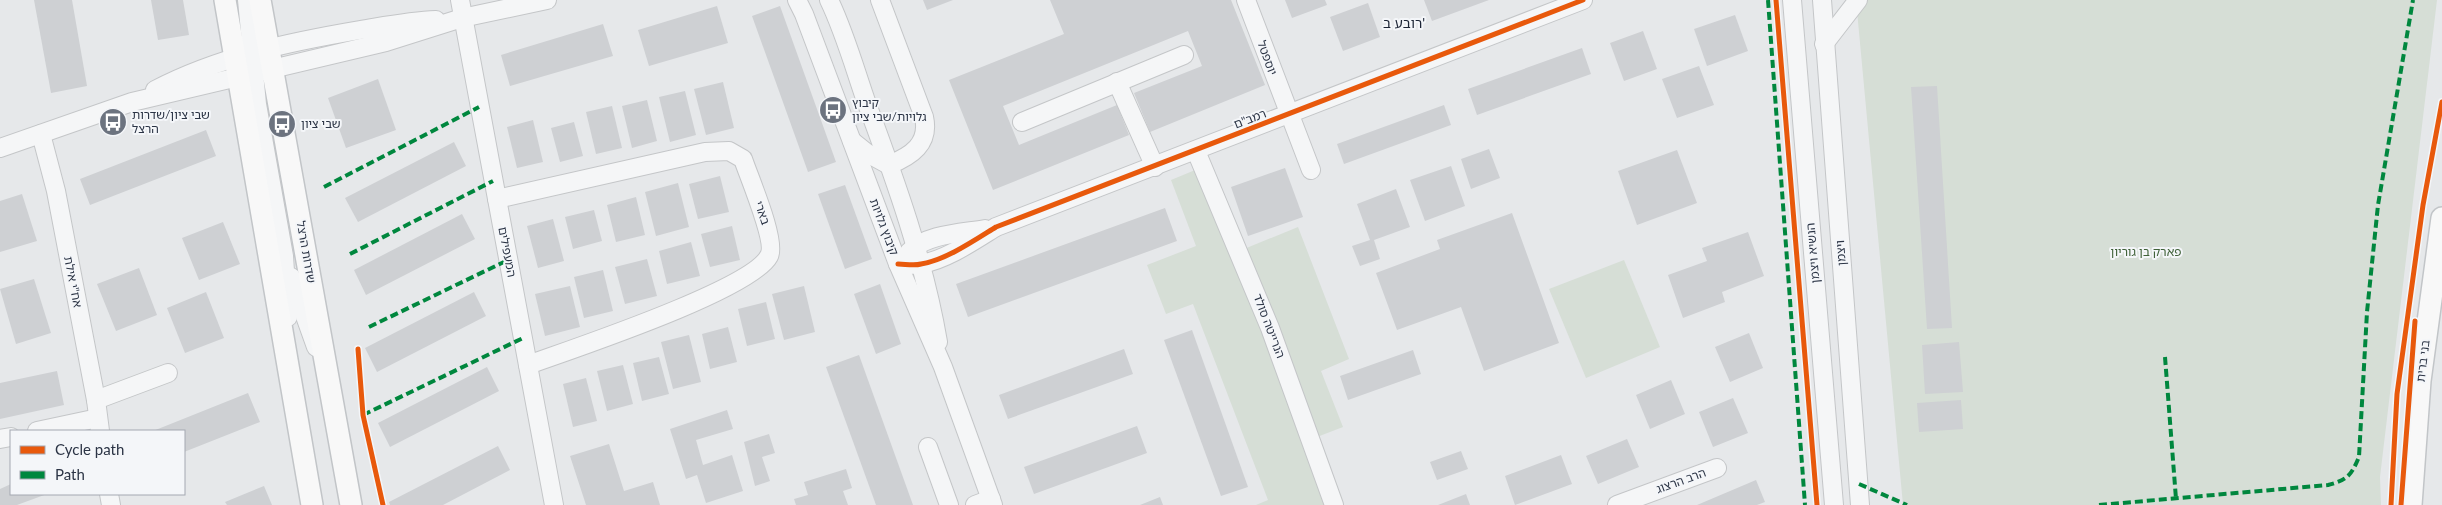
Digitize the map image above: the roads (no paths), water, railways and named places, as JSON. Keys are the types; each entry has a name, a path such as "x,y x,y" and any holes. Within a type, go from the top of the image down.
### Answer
{"main road":[{"name":"שדרות הרצל","path":"226,0 254,63 331,391 352,505"},
{"name":"שדרות הרצל","path":"250,2 254,63 294,397 312,505"},
{"name":"בני ברית","path":"2411,505 2420,381 2442,218"}],"street":[{"name":"המעפילים","path":"460,0 554,505"},
{"path":"0,148 132,102 194,71 386,42 462,18 547,0"},
{"name":"קיבוץ גלויות","path":"797,0 804,14 898,264 943,367 986,503"},
{"name":"קיבוץ גלויות","path":"829,0 890,165 916,245 932,307 943,367"},
{"path":"852,141 867,153 890,165 915,150 922,143 926,126 880,0"},
{"name":"יוספטל","path":"1246,0 1311,170"},
{"name":"רמב\"ם","path":"916,245 953,235 996,227 1583,0"},
{"name":"ויצמן","path":"1822,0 1860,505"},
{"path":"1824,44 1858,0"},
{"name":"הנשיא ויצמן","path":"1792,1 1834,505"},
{"path":"1022,122 1184,55"},
{"path":"254,63 284,256 294,397"},
{"path":"1117,82 1155,167"},
{"name":"אח\"י אילת","path":"41,134 56,191 96,400 99,425"},
{"name":"בארי","path":"497,199 681,156 704,152 729,151 743,159 771,241 770,256 759,268 743,278 693,303 528,365"},
{"name":"הנרייטה סולד","path":"1196,151 1270,328 1334,505"},
{"name":"רמב\"ם","path":"898,264 921,264 966,245 996,227"},
{"path":"898,264 916,245"},
{"path":"284,256 331,391"},
{"path":"96,400 168,373"},
{"path":"47,430 99,425"},
{"path":"928,447 949,505"},
{"name":"הרב הרצוג","path":"1617,505 1717,468"}],"place":[{"name":"קיבוץ גלויות/שבי ציון","path":"833,110"},
{"name":"שבי ציון/שדרות הרצל","path":"113,122"},
{"name":"שבי ציון","path":"282,124"}],"district":[{"name":"רובע ב'","path":"1404,23"}],"park label":[{"name":"פארק בן גוריון","path":"2146,252"}]}
